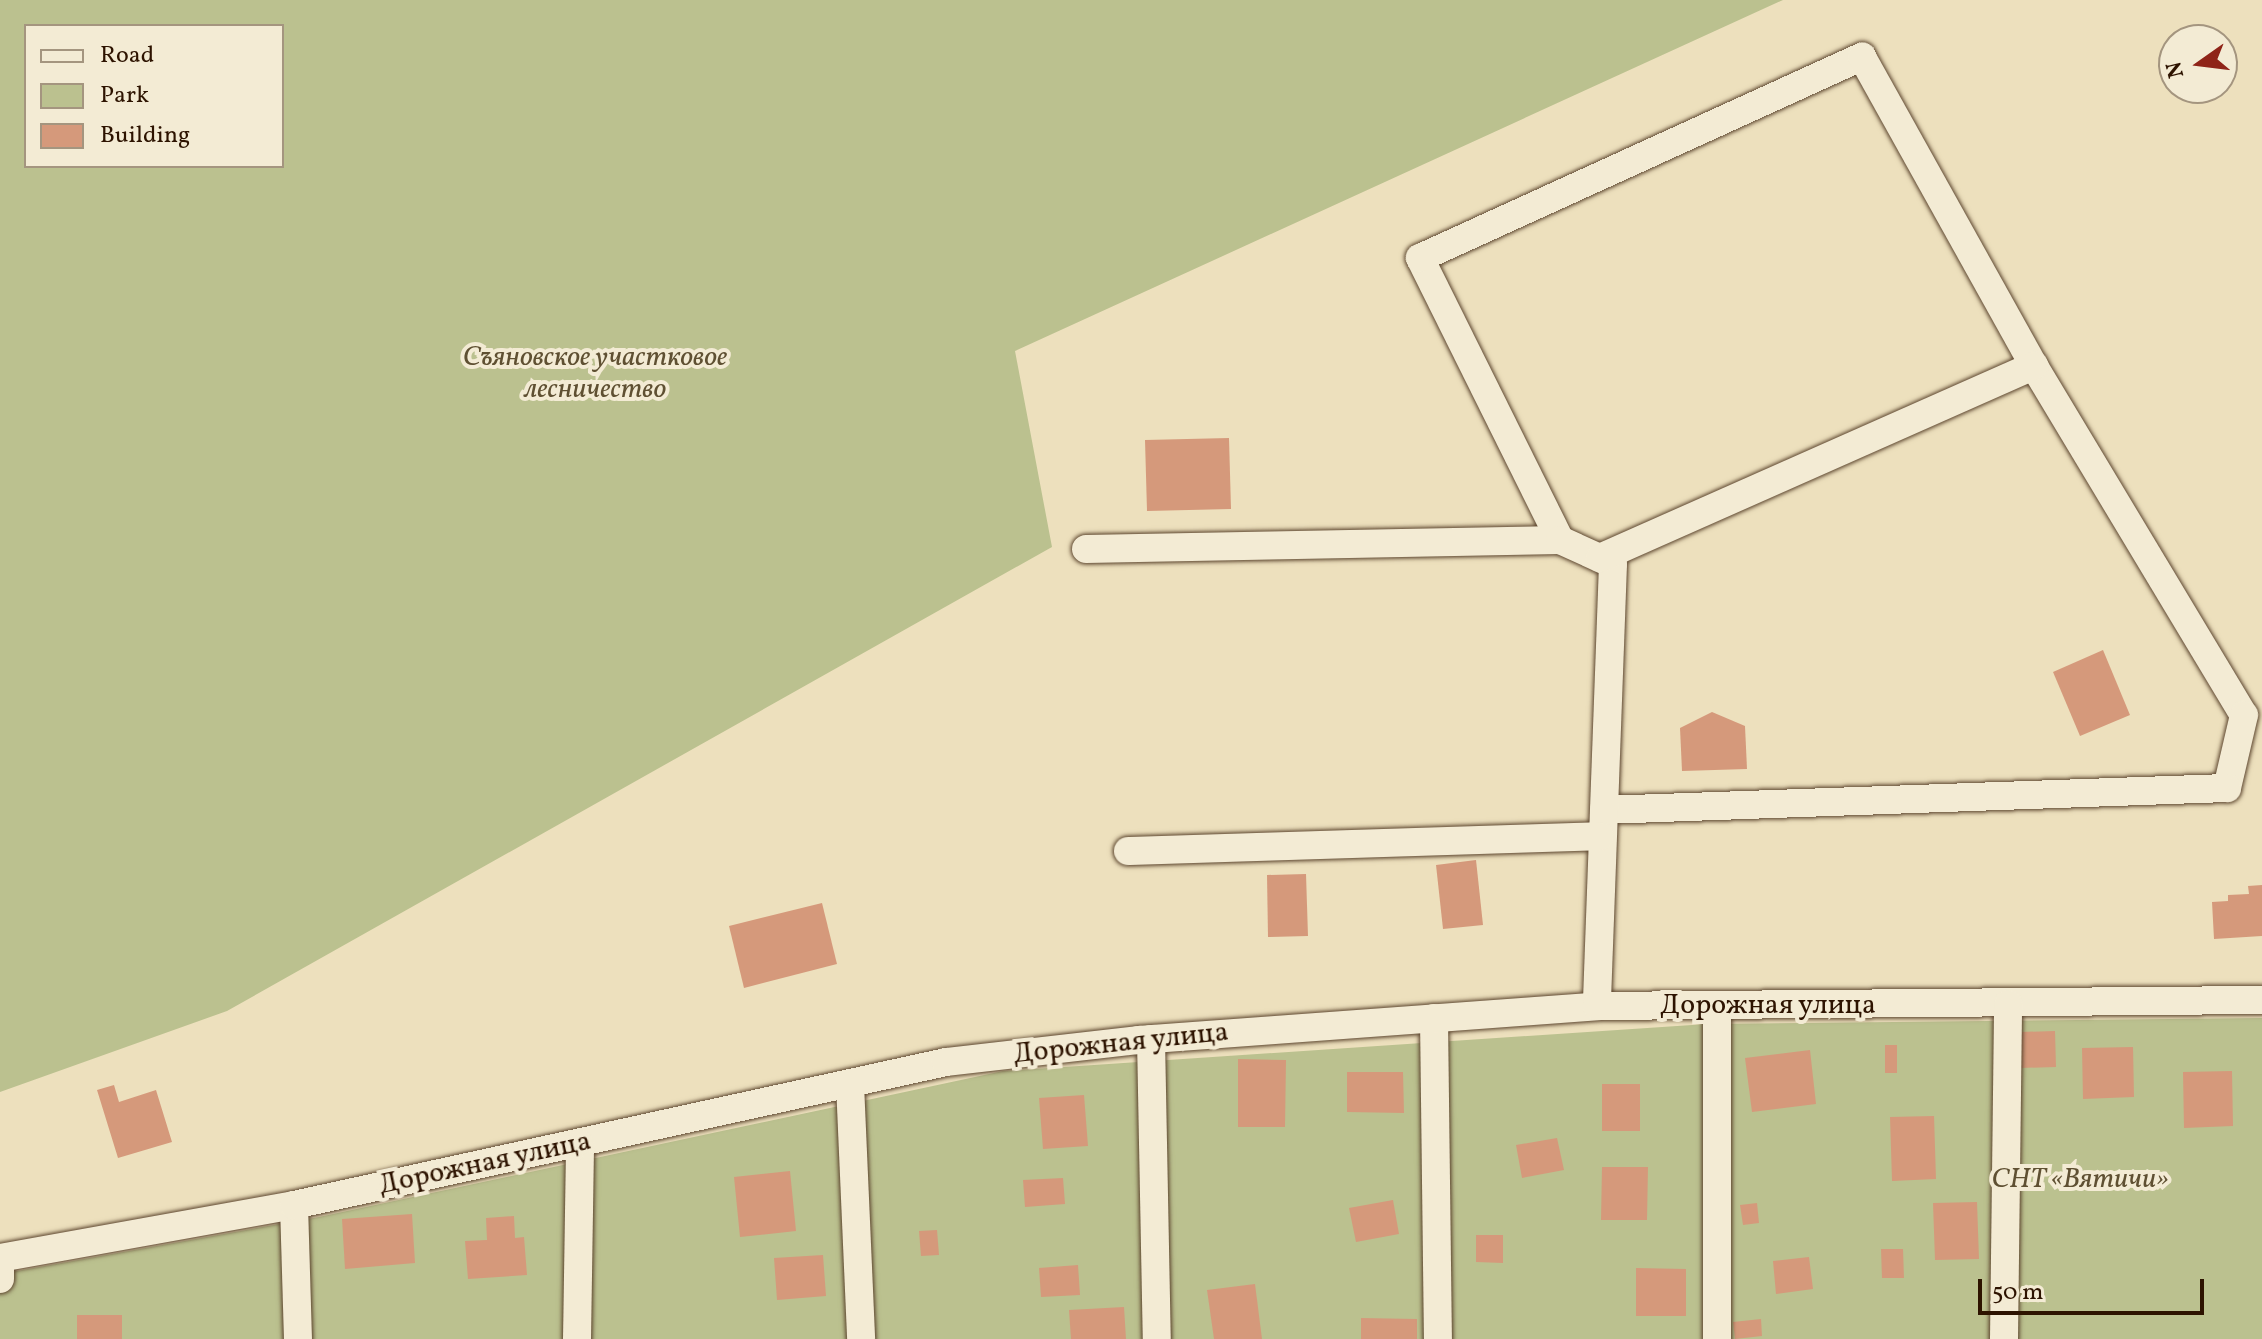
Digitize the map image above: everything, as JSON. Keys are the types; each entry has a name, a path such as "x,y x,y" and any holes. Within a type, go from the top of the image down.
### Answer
{"street":[{"path":"1128,851 2227,788 2244,715 2034,366 1862,57 1420,258 1560,540"},
{"path":"1600,558 2034,366"},
{"path":"1086,549 1560,540 1613,564 1597,1006"},
{"name":"Дорожная улица","path":"0,1258 294,1205 946,1062 1151,1039 1597,1006 2262,1000"},
{"path":"2004,1339 2008,1004"},
{"path":"1717,1007 1717,1339"},
{"path":"1434,1018 1438,1339"},
{"path":"1151,1039 1157,1339"},
{"path":"850,1084 861,1339"},
{"path":"577,1339 580,1144"},
{"path":"294,1205 298,1339"},
{"path":"0,1258 0,1279"}],"green space":[{"name":"Съяновское участковое лесничество","path":"0,0 1783,0 1015,351 1052,547 227,1011 0,1092"},
{"name":"СНТ «Вятичи»","path":"2262,1018 2262,1339 0,1339 0,1274 319,1217 1003,1071 1707,1024"}],"building":[{"path":"1229,438 1231,509 1147,511 1145,440"},
{"path":"2103,650 2130,715 2080,736 2053,672"},
{"path":"1712,712 1745,726 1747,769 1682,771 1680,728"},
{"path":"1476,860 1483,925 1443,929 1436,865"},
{"path":"1306,874 1308,936 1268,937 1267,875"},
{"path":"2262,885 2262,936 2214,939 2212,902 2228,901 2228,895 2249,894 2248,886"},
{"path":"822,903 837,964 744,988 729,926"},
{"path":"2055,1031 2056,1067 2020,1068 2020,1032"},
{"path":"1885,1045 1897,1045 1897,1073 1885,1073"},
{"path":"2133,1047 2134,1097 2083,1099 2082,1048"},
{"path":"1810,1050 1816,1104 1752,1112 1745,1058"},
{"path":"1238,1059 1286,1060 1285,1127 1238,1127"},
{"path":"2232,1071 2233,1126 2184,1128 2183,1072"},
{"path":"1347,1072 1403,1072 1404,1113 1347,1112"},
{"path":"1602,1084 1640,1084 1640,1131 1602,1131"},
{"path":"114,1085 119,1102 156,1090 172,1142 118,1158 97,1090"},
{"path":"1084,1095 1088,1146 1043,1149 1039,1098"},
{"path":"1934,1116 1936,1179 1892,1181 1890,1117"},
{"path":"1557,1138 1564,1170 1522,1178 1516,1145"},
{"path":"1602,1167 1648,1167 1647,1220 1601,1220"},
{"path":"790,1171 796,1231 740,1237 734,1177"},
{"path":"1063,1178 1065,1204 1025,1207 1023,1180"},
{"path":"1393,1200 1399,1234 1356,1242 1349,1208"},
{"path":"1977,1202 1979,1259 1935,1260 1933,1203"},
{"path":"1757,1203 1759,1223 1743,1225 1740,1205"},
{"path":"412,1214 415,1263 345,1269 342,1219"},
{"path":"514,1216 515,1238 524,1237 527,1275 468,1279 465,1241 487,1240 486,1218"},
{"path":"937,1230 939,1255 921,1256 919,1231"},
{"path":"1476,1235 1503,1235 1503,1263 1476,1262"},
{"path":"1881,1249 1903,1249 1904,1278 1882,1278"},
{"path":"823,1255 826,1296 777,1300 774,1258"},
{"path":"1809,1257 1813,1289 1776,1294 1773,1261"},
{"path":"1078,1265 1080,1295 1041,1297 1039,1268"},
{"path":"1636,1268 1686,1269 1686,1316 1636,1316"},
{"path":"1255,1284 1262,1339 1214,1339 1207,1290"},
{"path":"1124,1307 1126,1339 1071,1339 1069,1310"},
{"path":"77,1315 122,1315 122,1339 77,1339"},
{"path":"1361,1318 1417,1319 1417,1339 1361,1339"},
{"path":"1761,1319 1762,1336 1735,1339 1733,1322"}]}
